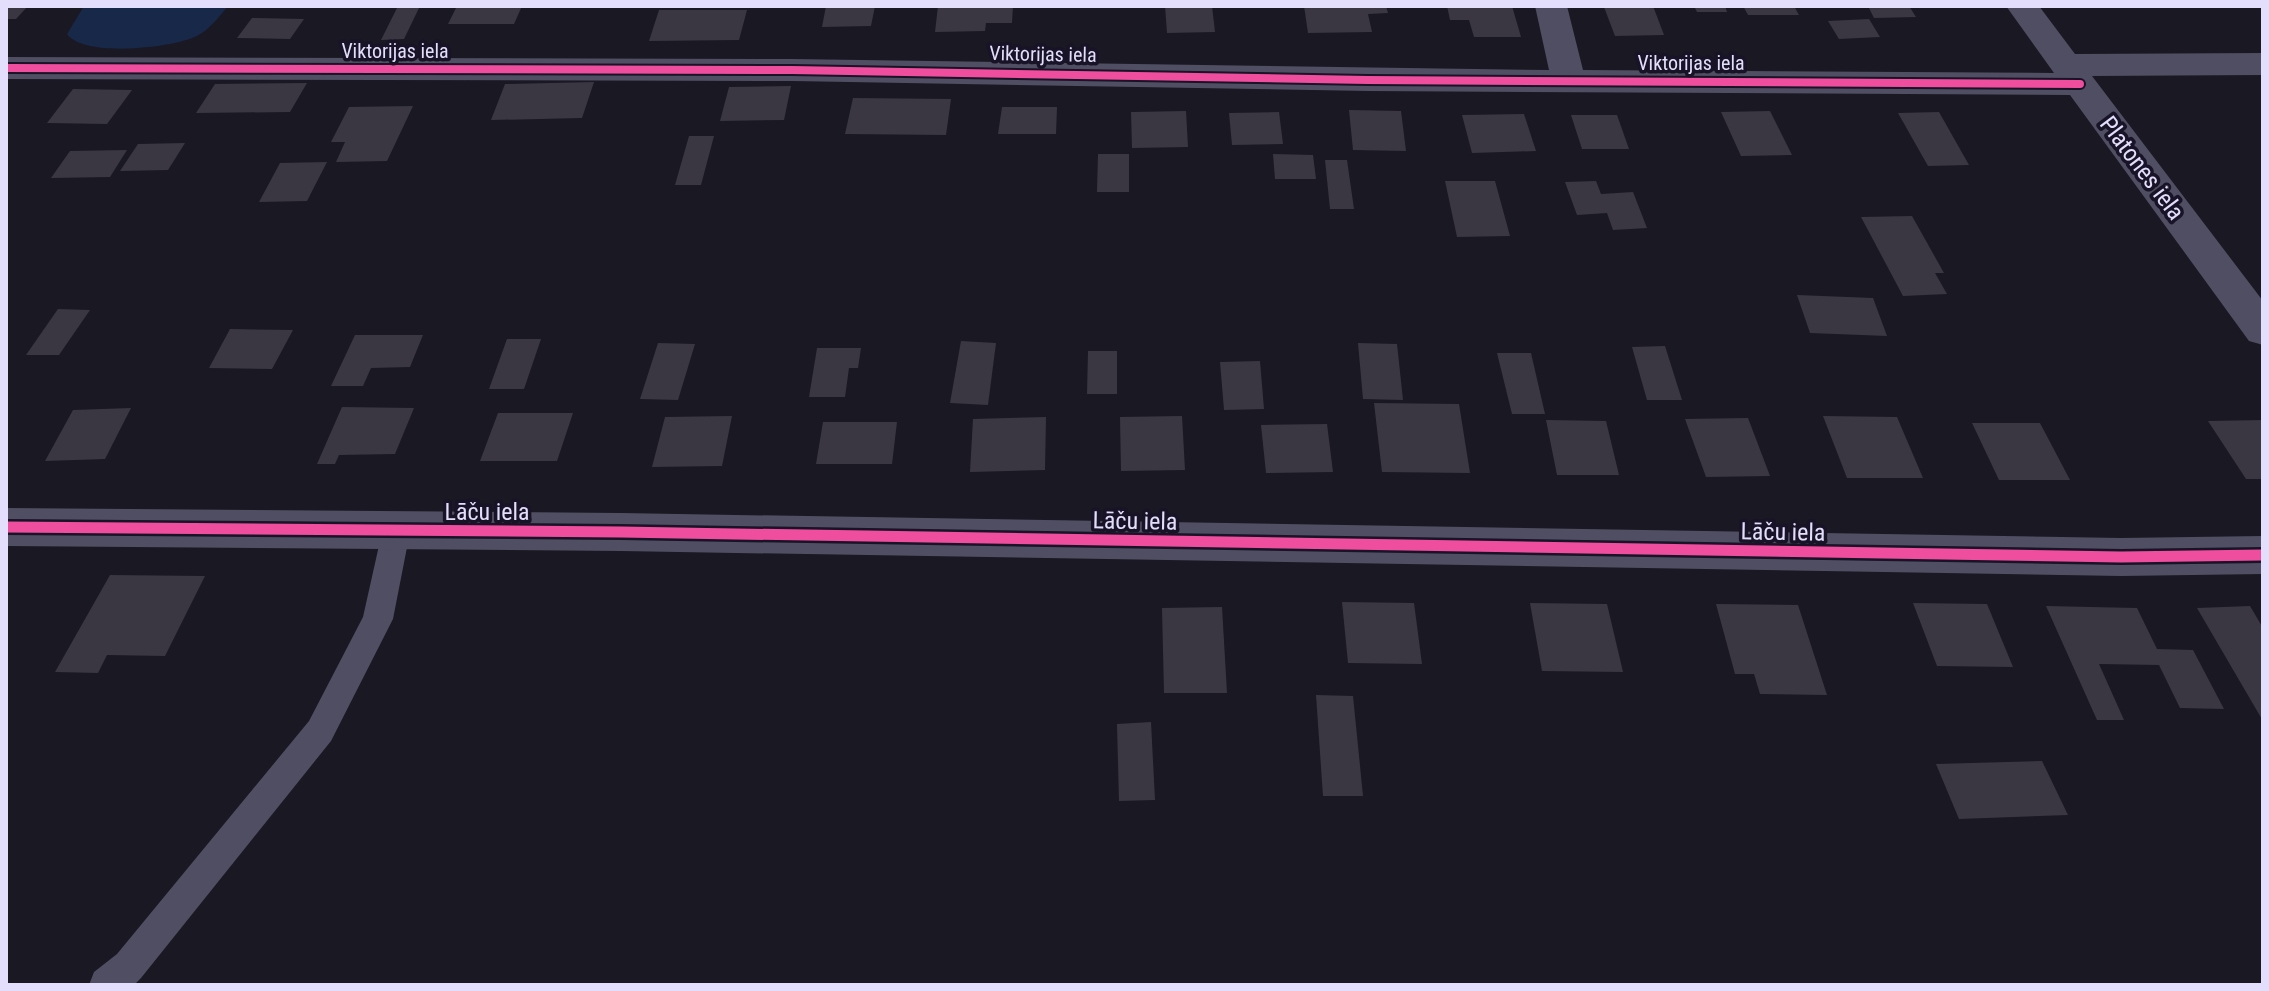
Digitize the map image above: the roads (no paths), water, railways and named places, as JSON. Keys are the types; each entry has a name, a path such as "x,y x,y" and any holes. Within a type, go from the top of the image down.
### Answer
{"street":[{"path":"1551,6 1568,80"},
{"name":"Platones iela","path":"2022,6 2263,330"},
{"name":"Viktorijas iela","path":"6,68 792,70 1568,80 2073,75 2263,64"},
{"name":"Lāču iela","path":"6,527 637,532 2121,557 2263,555"}],"lane":[{"path":"119,979 320,731 378,619 396,532"}],"water":[{"path":"84,6 228,6 197,36 149,47 109,48 76,41 67,34"}]}
